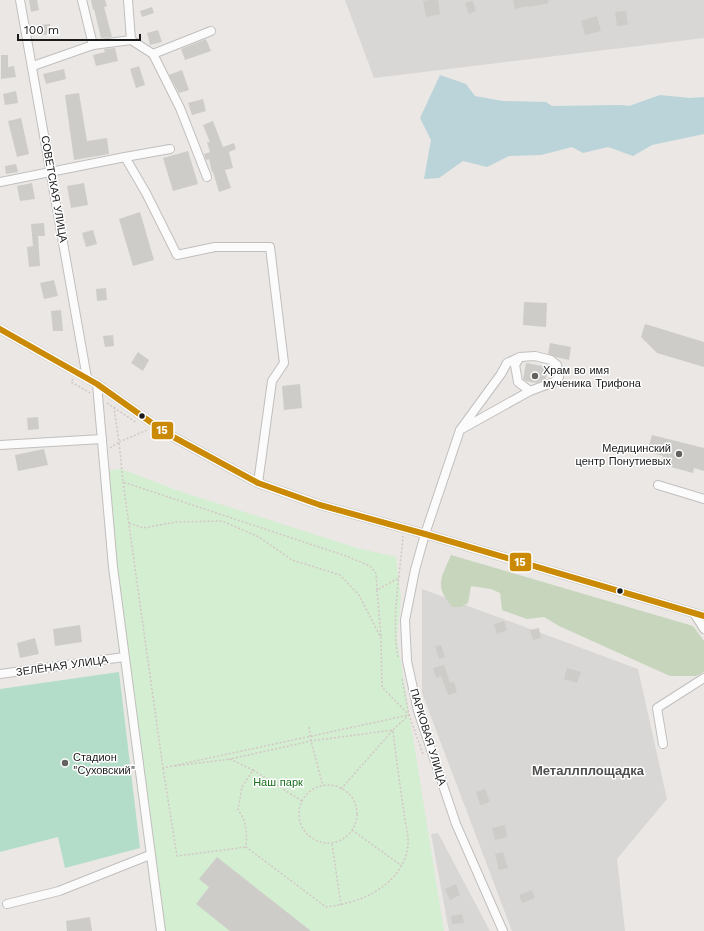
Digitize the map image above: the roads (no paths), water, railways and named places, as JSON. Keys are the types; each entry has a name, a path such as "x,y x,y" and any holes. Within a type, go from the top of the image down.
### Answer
{"street":[{"name":"СОВЕТСКАЯ УЛИЦА","path":"20,0 52,172 87,378"},
{"path":"82,0 93,45"},
{"path":"128,0 131,40"},
{"path":"153,54 211,31"},
{"path":"32,66 93,45 131,40 153,54 180,108 207,177"},
{"path":"0,182 170,149"},
{"path":"125,157 146,193 178,255 215,247 270,247 284,364 272,381 258,483"},
{"path":"0,329 97,384 166,433 258,483 320,505 425,534 704,616"},
{"path":"460,430 530,391 554,382 559,377 557,365 551,360 535,356 520,357 516,366 518,382 530,391"},
{"name":"ПАРКОВАЯ УЛИЦА","path":"503,931 456,824 418,711 406,649 405,620 415,570 425,534 460,430 501,374 507,363 520,357"},
{"path":"97,384 113,566 161,931"},
{"path":"0,446 102,438"},
{"path":"658,485 704,499"},
{"path":"694,613 704,629"},
{"name":"ЗЕЛЁНАЯ УЛИЦА","path":"0,674 124,658"},
{"path":"663,744 657,708 704,678"},
{"path":"6,904 59,891 150,854"}],"water":[{"path":"440,75 466,84 475,96 503,101 546,102 552,106 629,106 660,95 690,98 704,97 704,134 652,145 633,156 608,147 583,153 572,147 541,155 509,156 487,167 463,161 439,178 424,179 431,140 420,118"}],"place":[{"name":"Храм во имя мученика Трифона","path":"535,376"},
{"name":"Медицинский центр Понутиевых","path":"679,454"},
{"name":"Стадион \"Суховский\"","path":"65,763"}],"district":[{"name":"Металлплощадка","path":"588,770"}],"park label":[{"name":"Наш парк","path":"278,782"}]}
